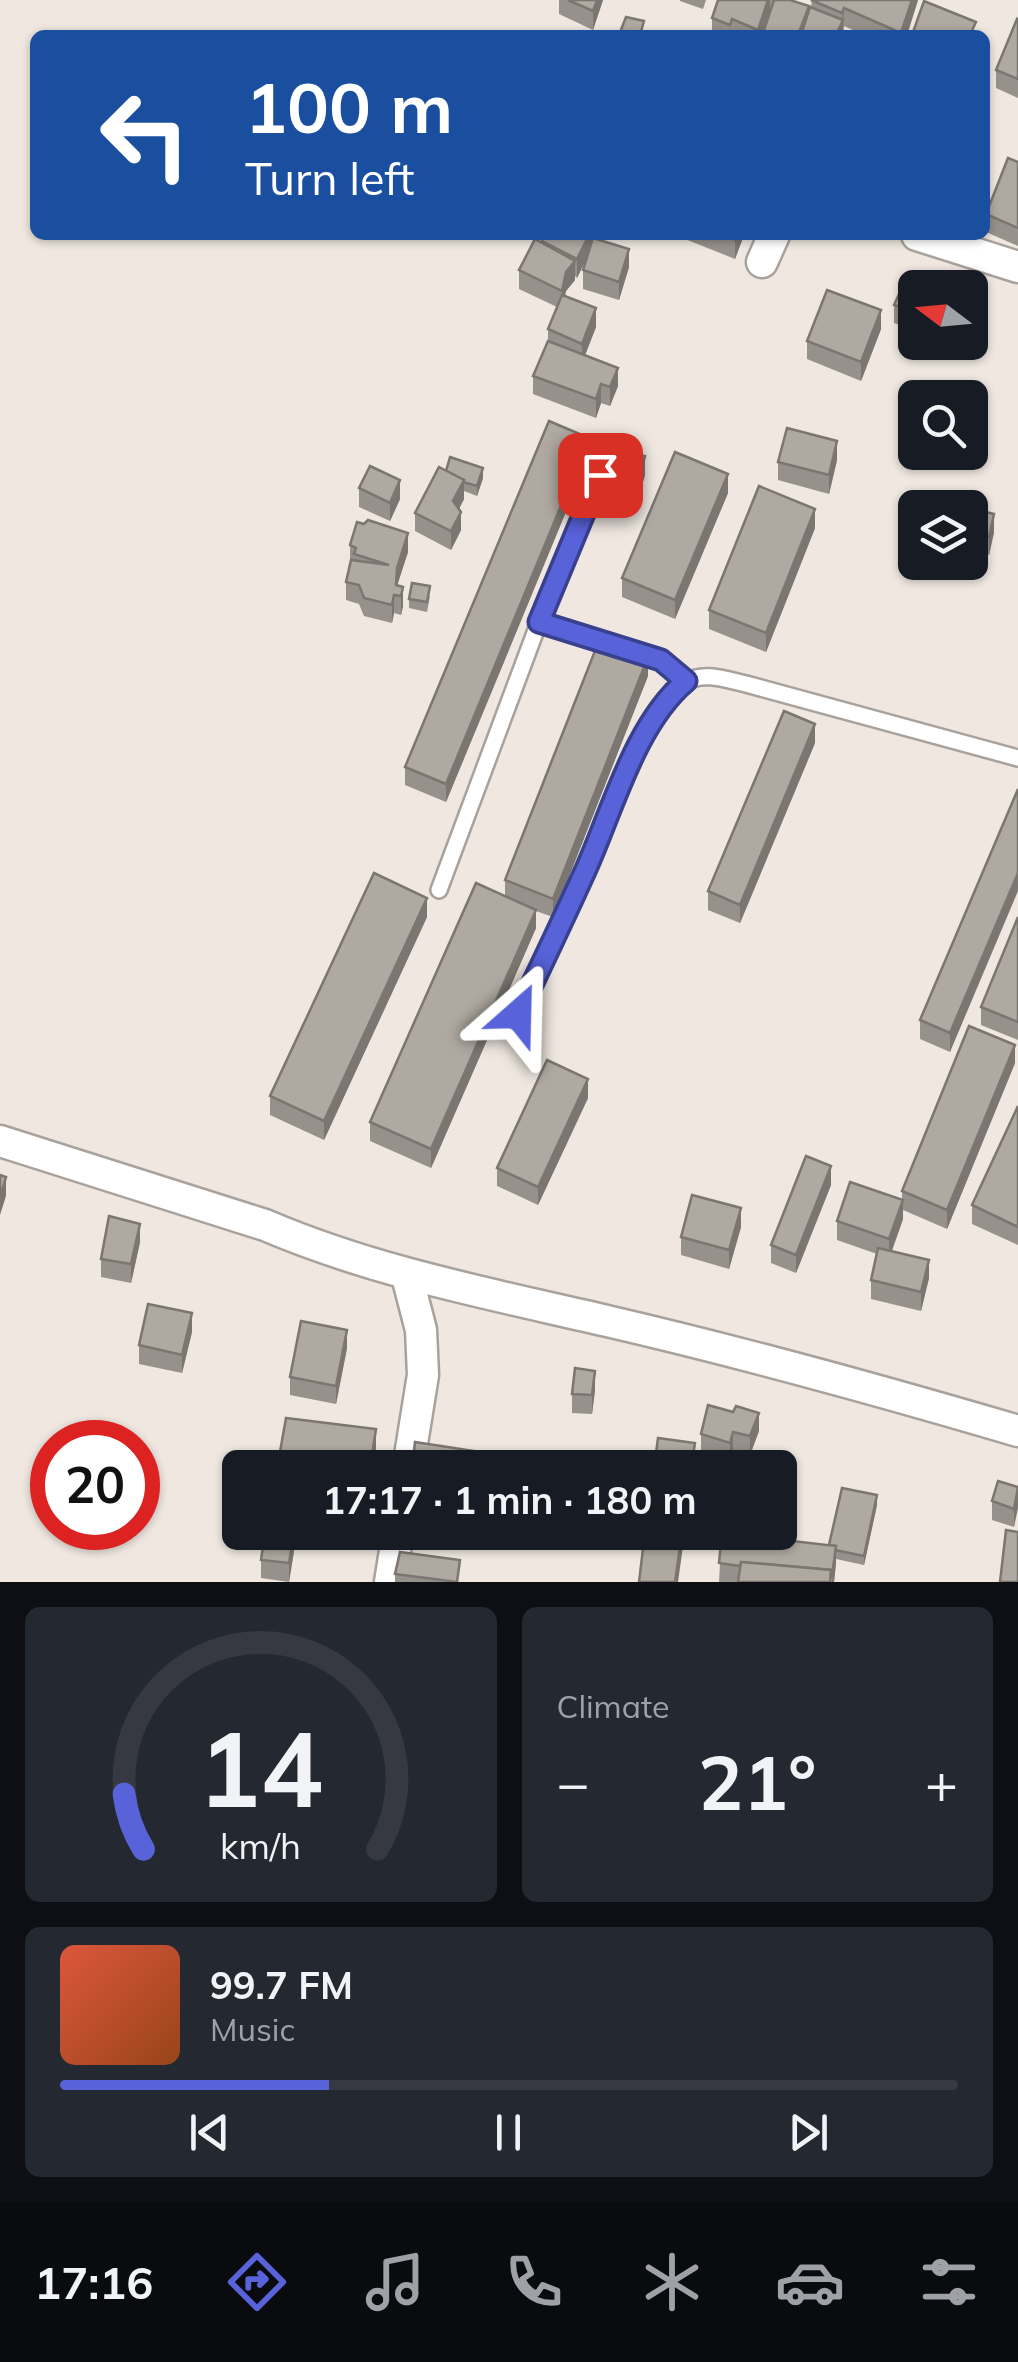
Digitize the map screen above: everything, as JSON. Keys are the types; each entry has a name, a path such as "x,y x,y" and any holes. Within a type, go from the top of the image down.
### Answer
{"street":[{"path":"933,240 1018,267"},
{"path":"0,1141 265,1224 304,1242 407,1276 779,1364 1018,1431"},
{"path":"407,1276 421,1330 424,1375 411,1450"},
{"path":"390,1582 395,1550"}],"lane":[{"path":"439,890 539,622 600,475"},
{"path":"539,622 661,660 686,681"},
{"path":"518,1014 587,868 629,767 670,695 686,681 700,677 746,684 1018,758"}],"building":[{"path":"568,0 597,0 593,11"},
{"path":"718,0 768,0 758,30 732,19 730,25 712,18"},
{"path":"774,0 809,6 800,30 764,30"},
{"path":"811,0 912,0 902,30 844,8 842,13"},
{"path":"924,1 976,22 972,30 914,30"},
{"path":"810,7 843,20 838,30 803,30"},
{"path":"626,17 644,21 641,30 621,30"},
{"path":"1018,20 1018,79 996,70"},
{"path":"1008,158 1018,162 1018,228 990,216 990,204"},
{"path":"534,240 575,261 566,272 562,291 519,270"},
{"path":"542,240 586,240 577,259"},
{"path":"592,240 629,249 619,282 583,270"},
{"path":"827,290 881,310 861,362 807,341"},
{"path":"562,295 596,308 582,344 548,329"},
{"path":"548,341 618,368 610,387 601,384 596,399 533,376"},
{"path":"549,421 589,438 446,784 405,767"},
{"path":"787,428 837,441 829,475 778,462"},
{"path":"627,451 645,456 640,474 622,468"},
{"path":"675,452 728,474 675,600 622,578"},
{"path":"450,457 483,468 477,486 446,471"},
{"path":"370,466 400,480 390,503 359,488"},
{"path":"439,467 464,480 453,501 461,512 451,531 415,513"},
{"path":"759,486 815,509 766,633 709,610"},
{"path":"988,512 994,514 988,537"},
{"path":"368,520 408,533 397,568 396,585 403,587 401,596 394,595 392,605 364,598 359,585 346,582 351,560 389,565 354,554 356,548 350,545 357,522 364,524"},
{"path":"412,583 430,586 427,602 409,599"},
{"path":"600,638 648,657 553,899 505,880"},
{"path":"784,711 815,724 740,905 708,891"},
{"path":"1018,789 1018,873 950,1033 920,1020"},
{"path":"374,873 427,898 324,1121 270,1096"},
{"path":"476,883 536,910 431,1149 370,1122"},
{"path":"1018,917 1018,1022 981,1007"},
{"path":"969,1026 1015,1045 947,1210 902,1191"},
{"path":"547,1060 588,1079 538,1187 497,1168"},
{"path":"1018,1106 1018,1227 972,1205"},
{"path":"806,1156 831,1166 796,1255 771,1245"},
{"path":"0,1175 6,1177 0,1198"},
{"path":"850,1182 903,1200 889,1239 837,1221"},
{"path":"692,1195 741,1208 729,1250 681,1237"},
{"path":"109,1216 140,1224 131,1264 101,1259"},
{"path":"878,1248 929,1260 921,1292 871,1280"},
{"path":"148,1304 192,1313 182,1355 139,1345"},
{"path":"301,1321 347,1330 336,1386 290,1377"},
{"path":"575,1368 595,1371 592,1395 572,1394"},
{"path":"708,1405 733,1412 736,1406 759,1413 750,1436 733,1432 730,1443 701,1434"},
{"path":"286,1418 376,1429 373,1450 280,1450"},
{"path":"658,1438 695,1443 694,1450 656,1450"},
{"path":"415,1442 467,1450 414,1450"},
{"path":"998,1481 1018,1487 1014,1509 992,1501"},
{"path":"842,1488 877,1495 864,1556 829,1545"},
{"path":"1006,1530 1018,1532 1018,1582 1000,1582"},
{"path":"797,1542 836,1546 832,1576 831,1570 719,1563 720,1550 797,1550"},
{"path":"262,1550 291,1550 289,1563 261,1560"},
{"path":"643,1550 679,1550 675,1582 639,1582"},
{"path":"400,1552 460,1560 457,1582 395,1574"},
{"path":"741,1562 831,1570 830,1582 738,1582"}],"route":[{"path":"518,1014 587,868 629,767 670,695 686,681 661,660 539,622 600,475"}]}
